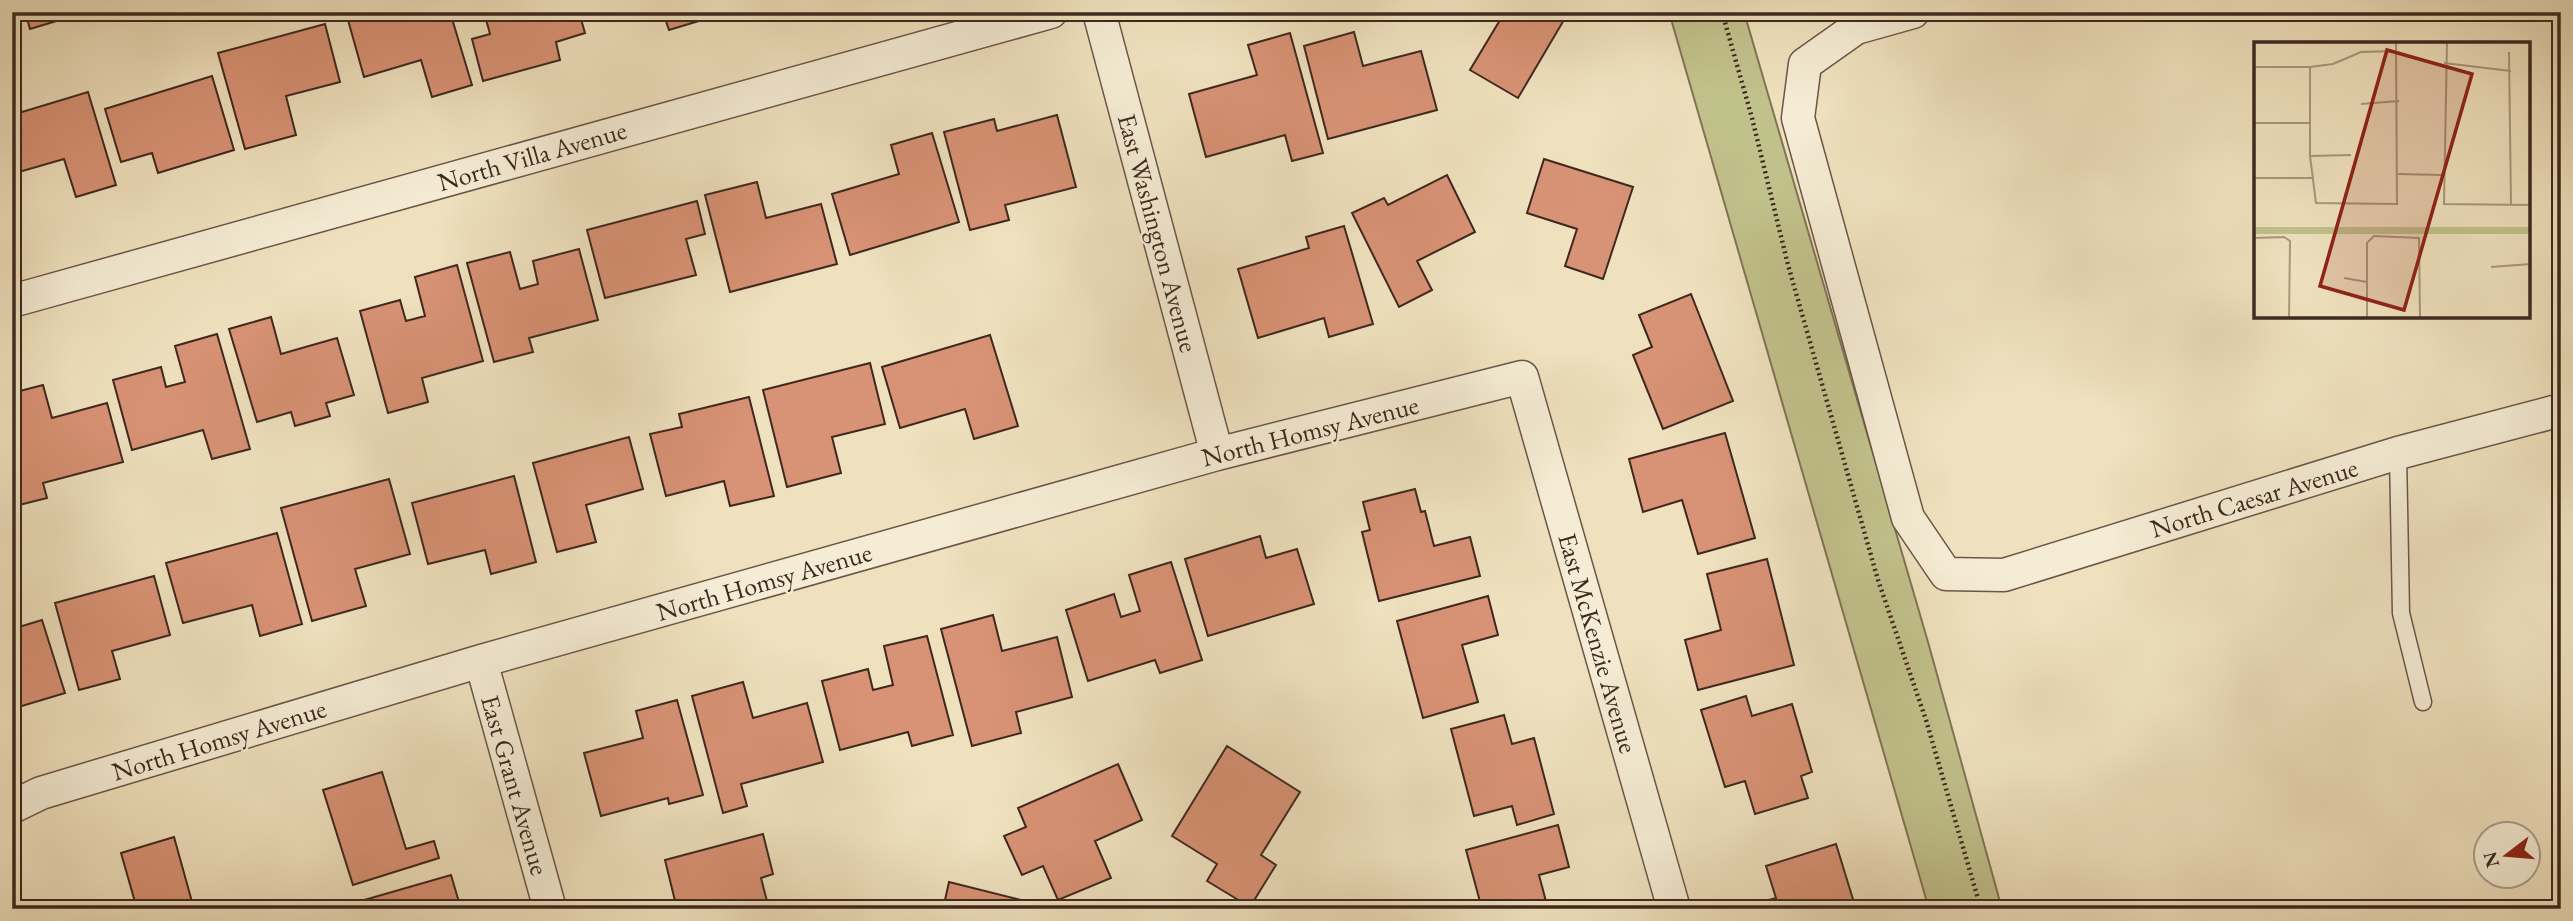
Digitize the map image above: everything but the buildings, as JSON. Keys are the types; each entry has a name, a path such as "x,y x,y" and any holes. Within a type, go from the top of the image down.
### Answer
{"street":[{"name":"North Villa Avenue","path":"12,301 1051,12"},
{"name":"East Washington Avenue","path":"1099,12 1217,454"},
{"name":"North Caesar Avenue","path":"1913,12 1856,28 1805,64 1798,118 1908,517 1946,574 2004,575 2398,453 2561,410"},
{"name":"North Homsy Avenue","path":"12,807 41,793 481,661 1217,454 1522,377"},
{"name":"East McKenzie Avenue","path":"1522,377 1674,909"},
{"name":"East Grant Avenue","path":"481,661 550,909"}],"lane":[{"path":"2398,453 2401,612 2423,702"}],"path":[{"path":"1722,12 1755,129 1788,265 1878,580 1926,720 1981,909"}],"green space":[{"path":"1669,12 1744,12 1928,642 2002,909 1929,909"}]}
